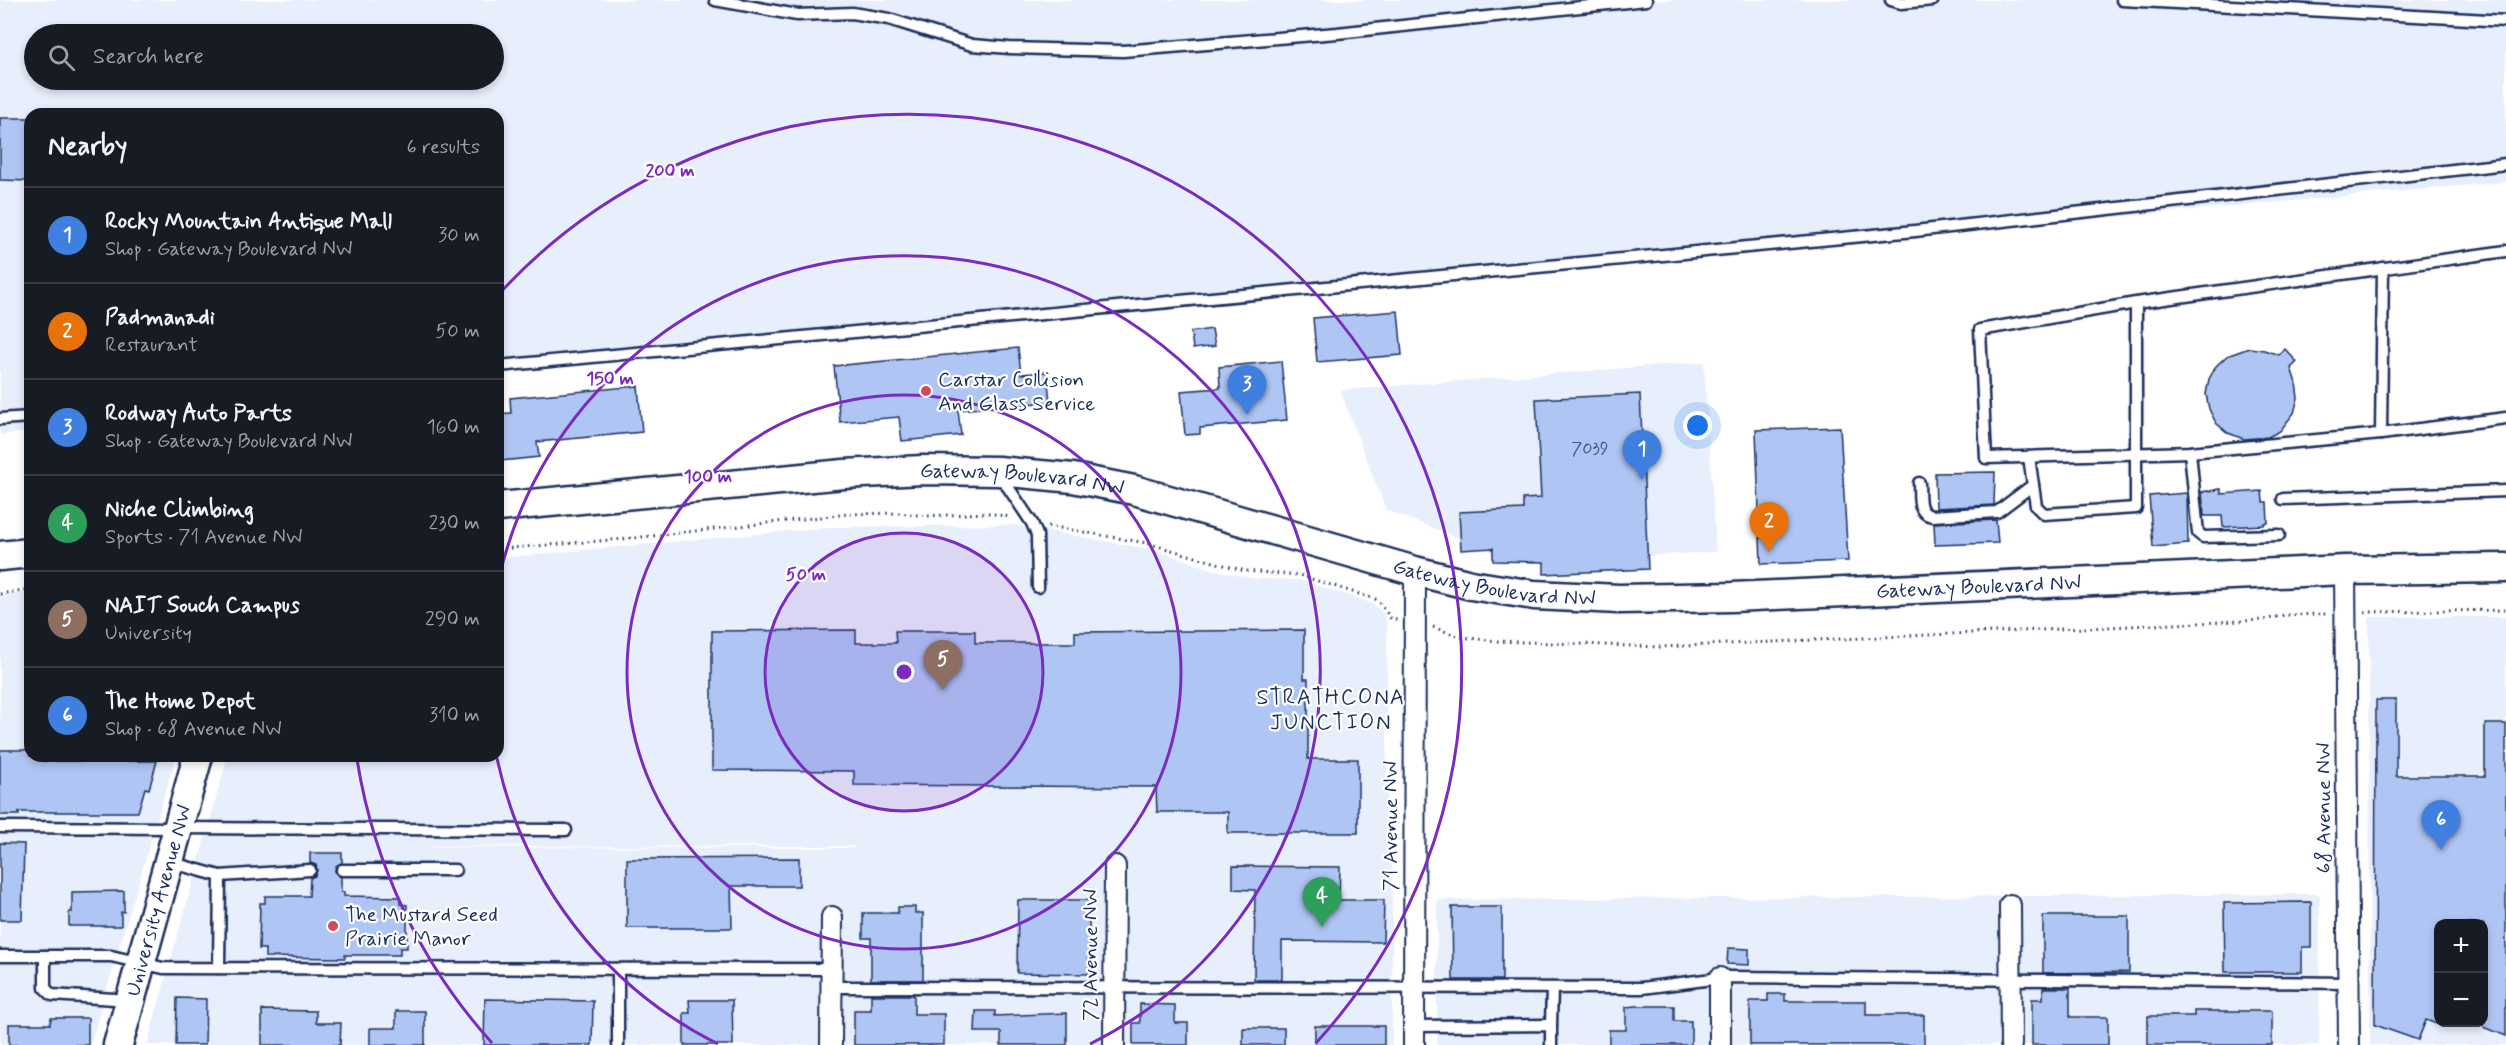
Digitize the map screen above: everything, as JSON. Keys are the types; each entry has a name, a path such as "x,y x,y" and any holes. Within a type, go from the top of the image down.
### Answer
{"main road":[{"name":"Gateway Boulevard NW","path":"504,506 844,474 922,470 998,471 1073,478 1134,490 1471,585 1534,595 1619,599 1732,597 2345,570 2506,568"},
{"path":"0,556 24,554"},
{"name":"University Avenue NW","path":"117,1045 196,762"}],"street":[{"name":"68 Avenue NW","path":"2345,570 2349,1045"},
{"name":"71 Avenue NW","path":"1414,1035 1415,571"},
{"name":"72 Avenue NW","path":"1114,1045 1115,866"},
{"path":"2010,905 2011,1045"},
{"path":"831,1045 832,917"},
{"path":"1720,978 1720,1045"}],"lane":[{"path":"715,0 797,15 852,13 890,19 972,45 1123,51 1337,33 1646,0"},
{"path":"1891,0 1901,3 1933,0"},
{"path":"2122,0 2506,21"},
{"path":"504,365 1915,231 2506,164"},
{"path":"2506,251 2136,303 1980,330 1986,458 2190,452 2381,434 2506,418"},
{"path":"2381,434 2383,268"},
{"path":"2030,457 2036,506 2044,514 2136,508 2136,303"},
{"path":"0,419 24,417"},
{"path":"2190,452 2198,533 2203,537 2279,535"},
{"path":"998,471 1032,523 1037,535 1038,586"},
{"path":"1919,483 1921,511 1924,515 1932,516 1997,512 2032,485"},
{"path":"2283,499 2506,491"},
{"path":"0,827 566,830"},
{"path":"169,862 220,876 310,870"},
{"path":"342,870 455,870"},
{"path":"219,968 220,876"},
{"path":"0,956 111,956 163,968 618,969 1114,987 1642,988 1720,978 2348,983"},
{"path":"45,956 45,988 52,995 130,1000"},
{"path":"618,969 618,1045"},
{"path":"1551,1045 1552,988"},
{"path":"1414,1035 1551,1025"}],"path":[{"path":"504,548 868,513 926,516 988,513 1018,519"},
{"path":"1039,525 1147,543 1245,572 1299,575 1375,599 1392,619"},
{"path":"0,594 24,590"},
{"path":"2365,612 2506,610"},
{"path":"1436,627 1460,637 1487,640 1660,647 2253,621 2284,615 2331,614"}],"shaded area":[{"path":"0,0 2506,0 2506,182 504,360 504,108 24,108 24,433 0,435"},
{"path":"1704,362 1716,552 1523,563 1386,510 1340,390"},
{"path":"1015,525 1159,551 1214,570 1255,579 1300,580 1371,603 1383,613 1387,624 1387,844 1392,845 1392,1045 147,1045 226,762 504,762 504,557 834,527","holes":["429,846 855,846 855,848 429,847"]},
{"path":"24,592 24,762 174,762 90,1045 0,1045 0,594"},
{"path":"2369,617 2506,617 2506,1045 2370,1045"},
{"path":"2320,894 2319,1045 1437,1045 1437,900"}],"building":[{"path":"0,118 24,118 24,181 0,180"},
{"path":"1398,311 1402,355 1317,362 1313,318"},
{"path":"1212,329 1215,346 1193,349 1191,332"},
{"path":"1018,348 1021,374 1047,372 1050,402 958,410 961,435 902,441 899,417 840,422 834,366"},
{"path":"2249,348 2279,355 2285,349 2297,362 2291,368 2298,398 2294,413 2280,431 2268,437 2244,439 2228,433 2216,423 2209,409 2206,394 2209,379 2216,366 2227,356"},
{"path":"1281,361 1287,420 1200,428 1200,434 1185,435 1181,391 1220,388 1219,367"},
{"path":"638,386 642,432 537,442 539,457 504,461 504,414 511,413 510,398"},
{"path":"1640,394 1648,569 1544,574 1544,562 1493,561 1493,548 1461,550 1459,512 1523,509 1523,499 1541,498 1536,399"},
{"path":"1840,427 1848,561 1761,564 1756,430"},
{"path":"1995,472 1994,505 1936,508 1935,473"},
{"path":"2221,489 2221,494 2262,491 2263,502 2267,502 2268,523 2223,527 2222,516 2204,516 2202,492"},
{"path":"2187,493 2188,544 2153,547 2149,496"},
{"path":"1996,520 1998,543 1935,545 1934,523"},
{"path":"856,630 856,643 896,643 895,631 975,631 975,643 1075,643 1075,632 1304,630 1304,679 1308,679 1308,759 1358,759 1358,833 1228,833 1228,812 1157,812 1156,787 854,785 854,771 712,770 712,631"},
{"path":"2376,700 2396,700 2396,776 2485,776 2485,724 2506,724 2506,1036 2484,1027 2488,1027 2488,919 2434,919 2434,1023 2426,1020 2418,1040 2375,1025"},
{"path":"0,750 24,750 24,762 157,762 149,789 145,788 138,812 19,812 19,815 0,815"},
{"path":"0,843 24,844 22,920 0,920"},
{"name":"The Mustard Seed Prairie Manor","path":"310,853 342,853 342,863 336,866 335,871 341,877 341,892 344,892 344,896 400,897 400,904 407,905 407,948 400,948 400,955 345,955 345,958 265,957 265,949 259,949 260,903 265,903 265,896 309,896 310,878 315,876 317,870 316,865 310,863"},
{"path":"799,858 799,886 731,886 732,928 627,928 627,859"},
{"path":"1233,866 1340,867 1339,900 1384,900 1383,942 1282,941 1282,980 1254,980 1255,890 1233,889"},
{"path":"124,891 121,926 69,926 72,892"},
{"path":"1018,900 1089,900 1089,974 1017,973"},
{"path":"2311,902 2311,947 2302,947 2302,972 2225,972 2224,903"},
{"path":"898,907 915,907 915,913 923,913 923,980 871,980 871,938 863,938 863,913 898,913"},
{"path":"1452,907 1502,907 1502,980 1453,980"},
{"path":"2043,916 2129,916 2129,972 2043,973"},
{"path":"1728,948 1749,949 1749,965 1727,964"},
{"path":"2043,988 2070,988 2070,1017 2108,1017 2108,1045 2032,1045 2032,999 2043,999"},
{"path":"1768,994 1785,994 1785,1001 1866,1001 1866,1015 1924,1015 1924,1045 1750,1045 1750,1001 1768,1001"},
{"path":"871,995 914,995 914,1014 944,1014 944,1045 854,1045 854,1010 871,1010"},
{"path":"177,998 206,999 205,1045 176,1045"},
{"path":"485,999 593,1001 592,1045 484,1045"},
{"path":"689,1000 732,1000 733,1045 684,1045 684,1013 690,1013"},
{"path":"1140,1004 1175,1005 1175,1023 1188,1023 1188,1045 1133,1045 1133,1023 1140,1023"},
{"path":"1674,1006 1674,1021 1691,1021 1691,1045 1609,1045 1609,1030 1626,1030 1626,1007"},
{"path":"262,1010 316,1011 316,1023 341,1023 340,1045 262,1045"},
{"path":"396,1011 425,1011 425,1045 370,1045 370,1028 396,1028"},
{"path":"976,1011 995,1011 995,1016 1067,1013 1067,1045 1001,1045 1001,1032 975,1032"},
{"path":"2194,1011 2272,1011 2272,1045 2148,1045 2148,1016 2194,1016"},
{"path":"51,1018 88,1018 88,1045 9,1045 9,1024 50,1024"},
{"path":"1315,1026 1384,1026 1384,1045 1315,1045"},
{"path":"1243,1028 1284,1028 1284,1045 1243,1045"}],"place":[{"name":"Carstar Collision And Glass Service","path":"926,391"},
{"name":"Rodway Auto Parts","path":"1247,415"},
{"name":"Rocky Mountain Antique Mall","path":"1642,480"},
{"name":"Padmanadi","path":"1769,552"},
{"name":"NAIT Souch Campus","path":"943,690"},
{"name":"The Home Depot","path":"2441,850"},
{"name":"The Mustard Seed Prairie Manor","path":"333,926"},
{"name":"Niche Climbing","path":"1322,927"}],"district":[{"name":"STRATHCONA JUNCTION","path":"1331,708"}]}
